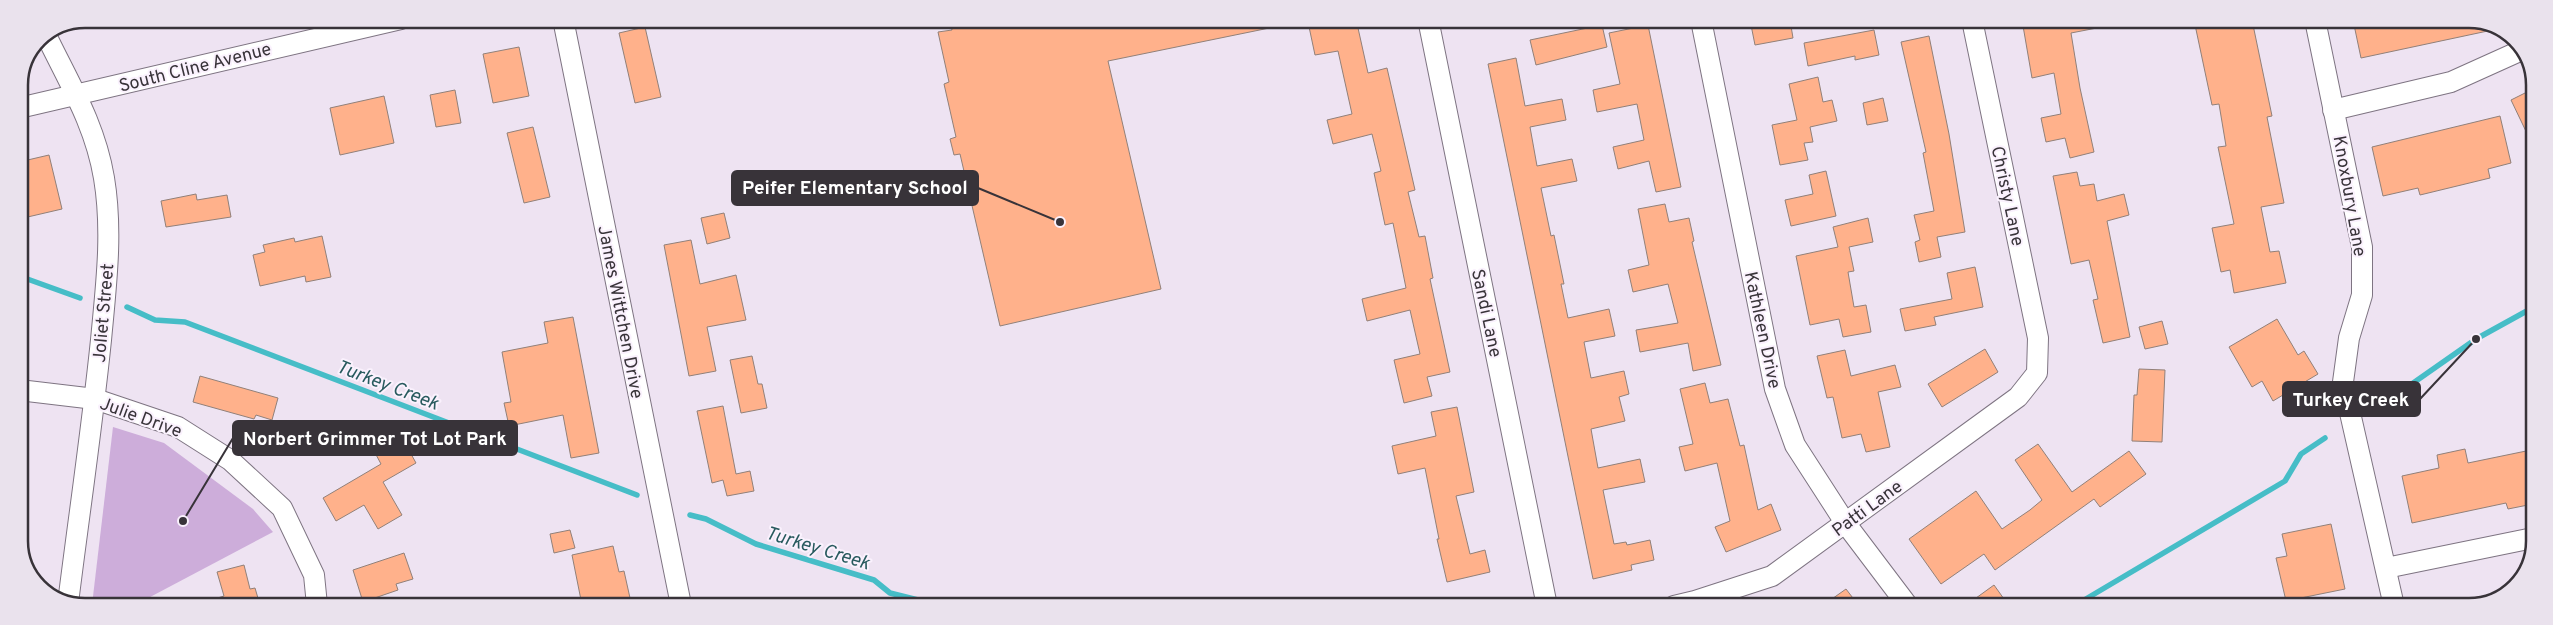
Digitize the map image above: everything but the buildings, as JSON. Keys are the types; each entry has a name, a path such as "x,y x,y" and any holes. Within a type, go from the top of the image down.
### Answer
{"street":[{"name":"South Cline Avenue","path":"27,106 367,27"},
{"name":"James Wittchen Drive","path":"565,27 638,402 680,598"},
{"name":"Sandi Lane","path":"1429,27 1545,598"},
{"name":"Kathleen Drive","path":"1702,27 1775,389 1795,445 1846,524 1902,598"},
{"name":"Christy Lane","path":"1973,27 2038,338 2037,373"},
{"name":"Knoxbury Lane","path":"2316,27 2362,247 2362,295 2349,338 2343,382 2392,598"},
{"name":"Joliet Street","path":"49,40 78,95 94,137 104,177 109,222 108,261 95,399 69,595"},
{"path":"2333,110 2451,82 2516,53"},
{"name":"Patti Lane","path":"1704,598 1772,576 2018,397 2037,373"},
{"name":"Julie Drive","path":"28,391 95,399 178,427 230,460 282,508 314,575 316,598"},
{"path":"2386,568 2526,539"}],"shaded area":[{"path":"113,427 164,443 253,509 273,532 148,598 93,598"}],"waterway":[{"name":"Turkey Creek","path":"27,279 80,298"},
{"name":"Turkey Creek","path":"127,307 155,320 185,322 637,495"},
{"name":"Turkey Creek","path":"2386,402 2476,339 2526,312"},
{"name":"Turkey Creek","path":"2088,598 2285,481 2301,454 2325,438"},
{"name":"Turkey Creek","path":"690,515 706,519 756,544 874,580 890,593 910,598"}],"place":[{"name":"Peifer Elementary School","path":"1060,222"},
{"name":"Turkey Creek","path":"2476,339"},
{"name":"Norbert Grimmer Tot Lot Park","path":"183,521"}]}
